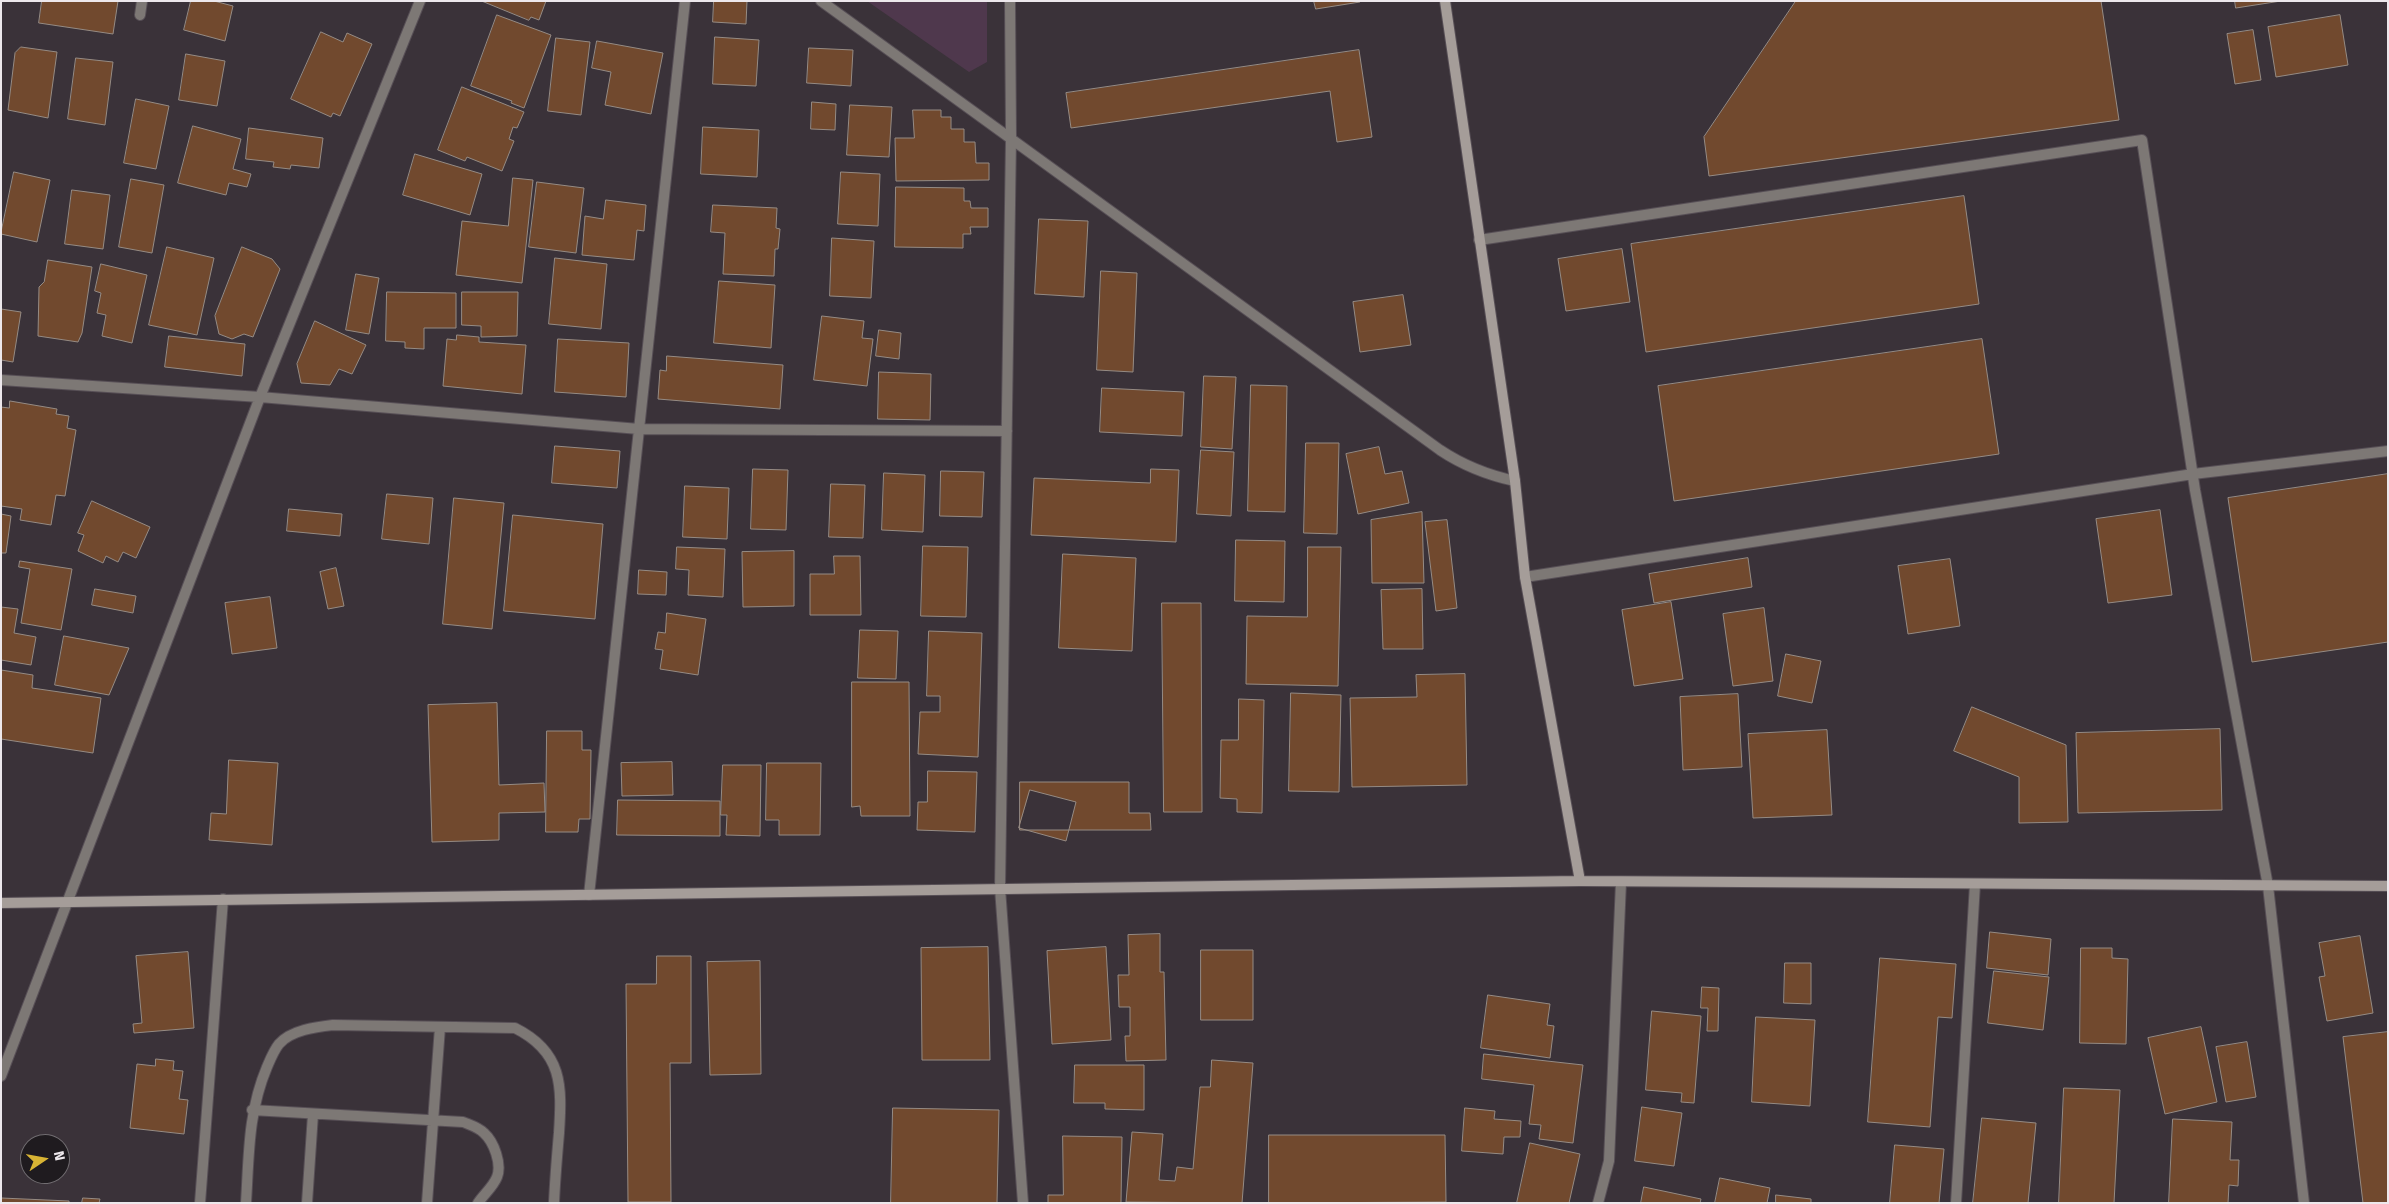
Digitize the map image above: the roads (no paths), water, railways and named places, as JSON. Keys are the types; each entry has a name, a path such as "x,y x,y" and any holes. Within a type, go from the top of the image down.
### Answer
{"street":[{"path":"140,15 142,1"},
{"path":"1,1076 260,397 420,1"},
{"path":"589,895 685,1"},
{"path":"821,1 1012,137 1440,450 1458,462 1480,471 1515,480"},
{"path":"1010,1 1012,137 1000,888 1023,1203"},
{"path":"1445,1 1478,240 1515,480 1525,577 1580,881"},
{"path":"1478,240 2142,140 2193,474 2268,886 2304,1203"},
{"path":"1,380 260,397 639,429 1007,431"},
{"path":"1525,577 2193,474 2388,451"},
{"path":"1,903 1580,881 2388,886"},
{"path":"1598,1203 1609,1161 1621,882"},
{"path":"1956,1203 1975,884"},
{"path":"200,1203 223,899"},
{"path":"246,1203 252,1110 260,1084 280,1042 305,1029 332,1025 516,1028 527,1034 549,1054 560,1084 561,1100 554,1203"},
{"path":"427,1203 440,1027"},
{"path":"252,1110 433,1122 463,1122 469,1124 484,1132 492,1144 498,1163 497,1176 478,1203"},
{"path":"307,1203 313,1114"}]}
